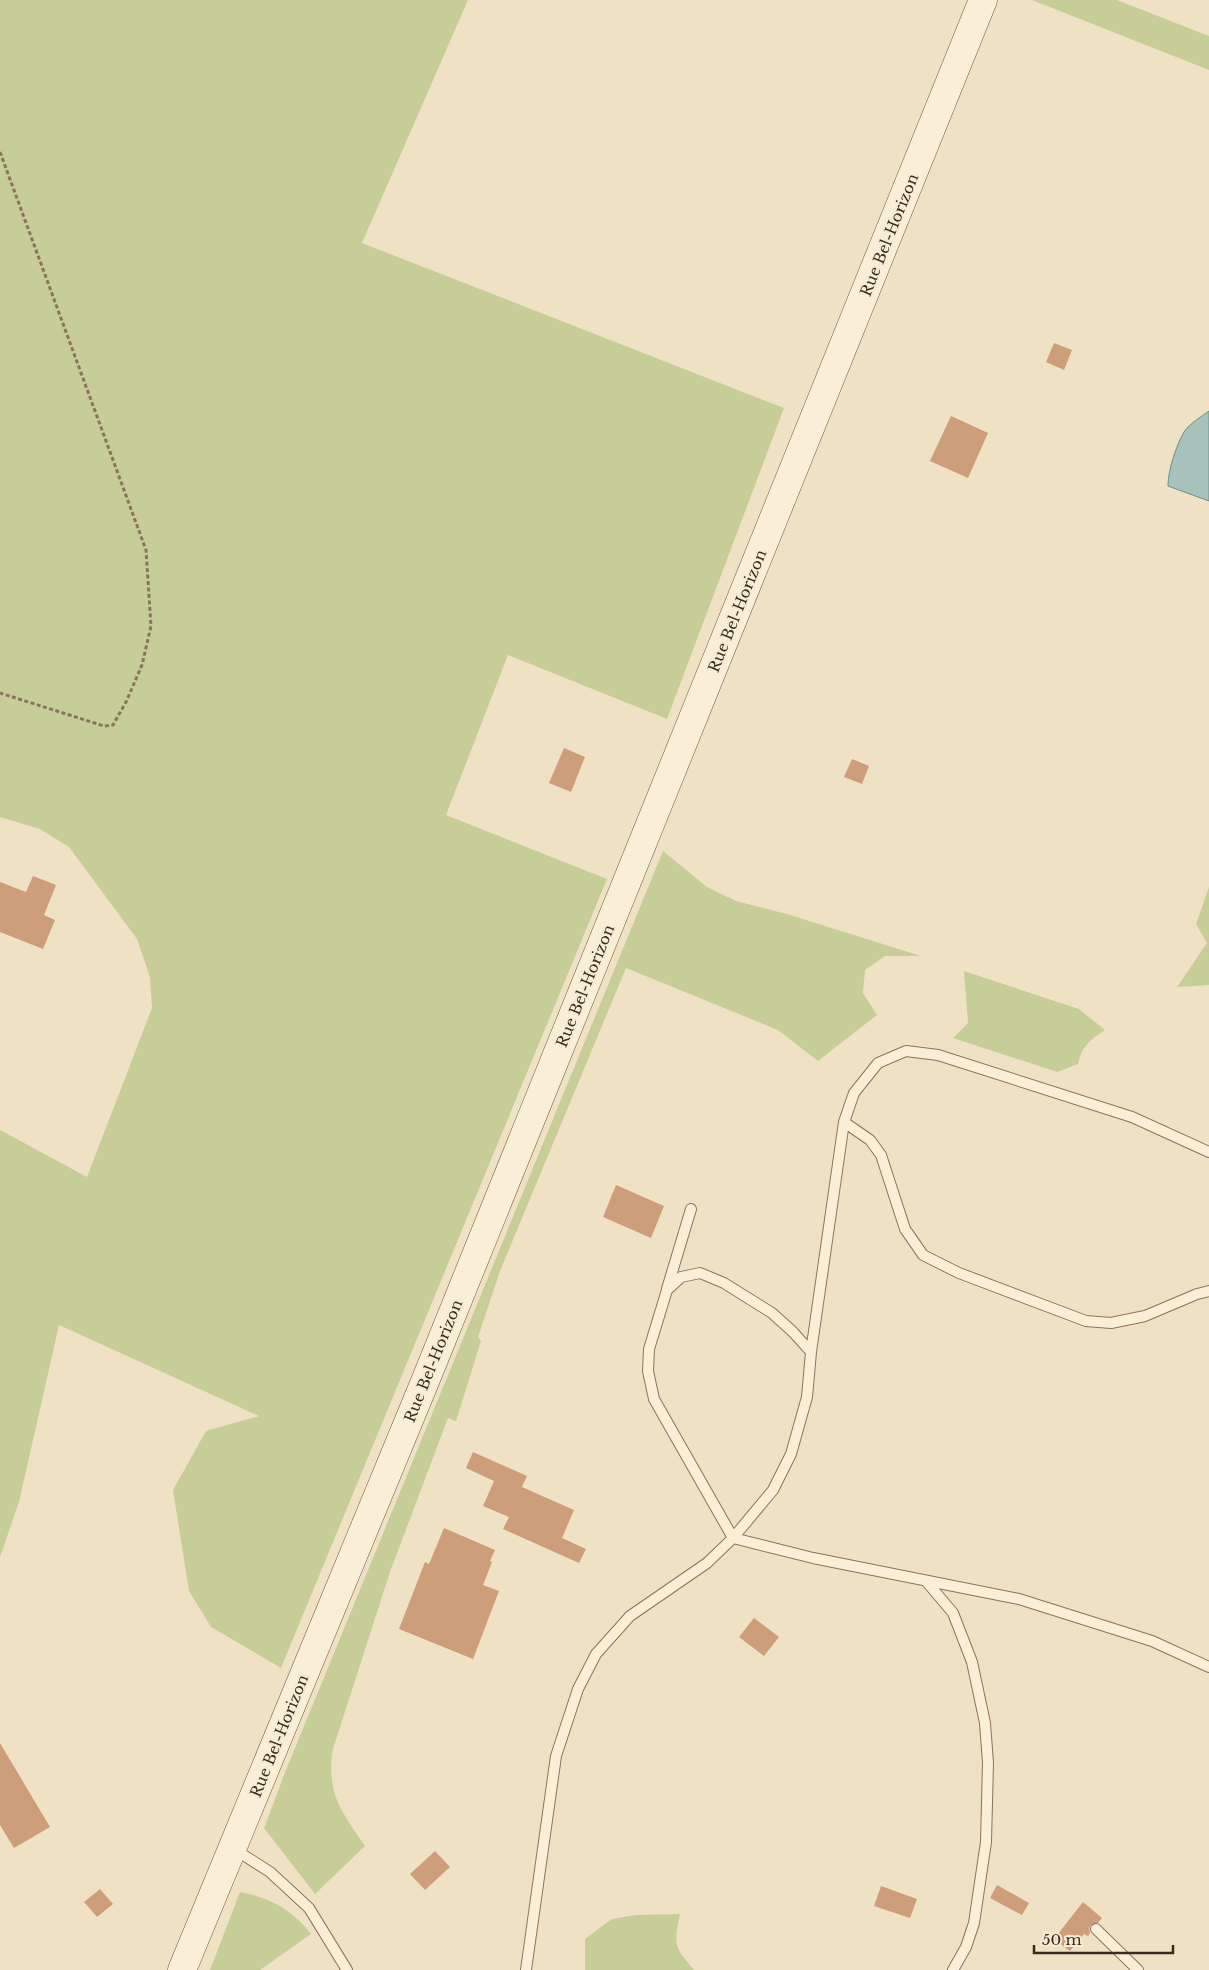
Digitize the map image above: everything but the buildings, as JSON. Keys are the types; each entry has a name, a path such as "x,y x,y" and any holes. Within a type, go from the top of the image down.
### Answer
{"street":[{"name":"Rue Bel-Horizon","path":"182,1970 441,1342 983,0"}],"lane":[{"path":"526,1970 556,1756 578,1689 596,1654 630,1616 707,1563 733,1538 773,1490 791,1454 807,1397 811,1352 844,1122 854,1093 878,1063 906,1051 938,1055 1132,1117 1209,1152"},
{"path":"844,1122 870,1140 881,1155 905,1229 923,1255 958,1273 1086,1321 1094,1322 1111,1323 1146,1316 1197,1294 1209,1291"},
{"path":"691,1209 649,1349 648,1371 654,1399 733,1538 812,1558 1019,1599 1152,1641 1209,1667"},
{"path":"667,1290 681,1277 700,1273 716,1280 772,1313 811,1352"},
{"path":"926,1581 953,1613 972,1662 985,1723 988,1763 986,1842 974,1923 966,1948 952,1970"},
{"path":"233,1849 270,1872 309,1908 347,1970"},
{"path":"1096,1930 1138,1970"}],"path":[{"path":"0,152 146,550 151,626 142,665 126,702 113,725 104,726 0,693"}],"green space":[{"path":"0,0 468,0 362,243 784,408 667,719 508,655 446,815 607,879 281,1668 211,1627 189,1591 173,1490 206,1431 259,1416 59,1325 19,1502 0,1557 0,1130 87,1177 152,1008 150,977 137,939 69,847 40,829 0,817"},
{"path":"1032,0 1117,0 1209,36 1209,70"},
{"path":"663,851 707,887 736,901 787,914 921,956 885,956 865,970 863,993 877,1015 818,1061 778,1030 626,968 500,1271 478,1337 481,1341 456,1421 448,1418 390,1572 332,1752 331,1767 334,1792 343,1812 365,1846 315,1894 264,1828 286,1770"},
{"path":"1209,887 1209,985 1177,987 1207,943 1196,924"},
{"path":"964,971 1079,1009 1105,1030 1087,1044 1078,1064 1057,1072 953,1038 968,1023"},
{"path":"240,1892 261,1897 280,1906 296,1918 311,1934 260,1970 210,1970"},
{"path":"680,1914 677,1944 682,1955 694,1970 585,1970 585,1939 612,1919 636,1915"}],"water":[{"path":"1209,411 1209,501 1168,486 1173,458 1184,432 1192,423"}]}
